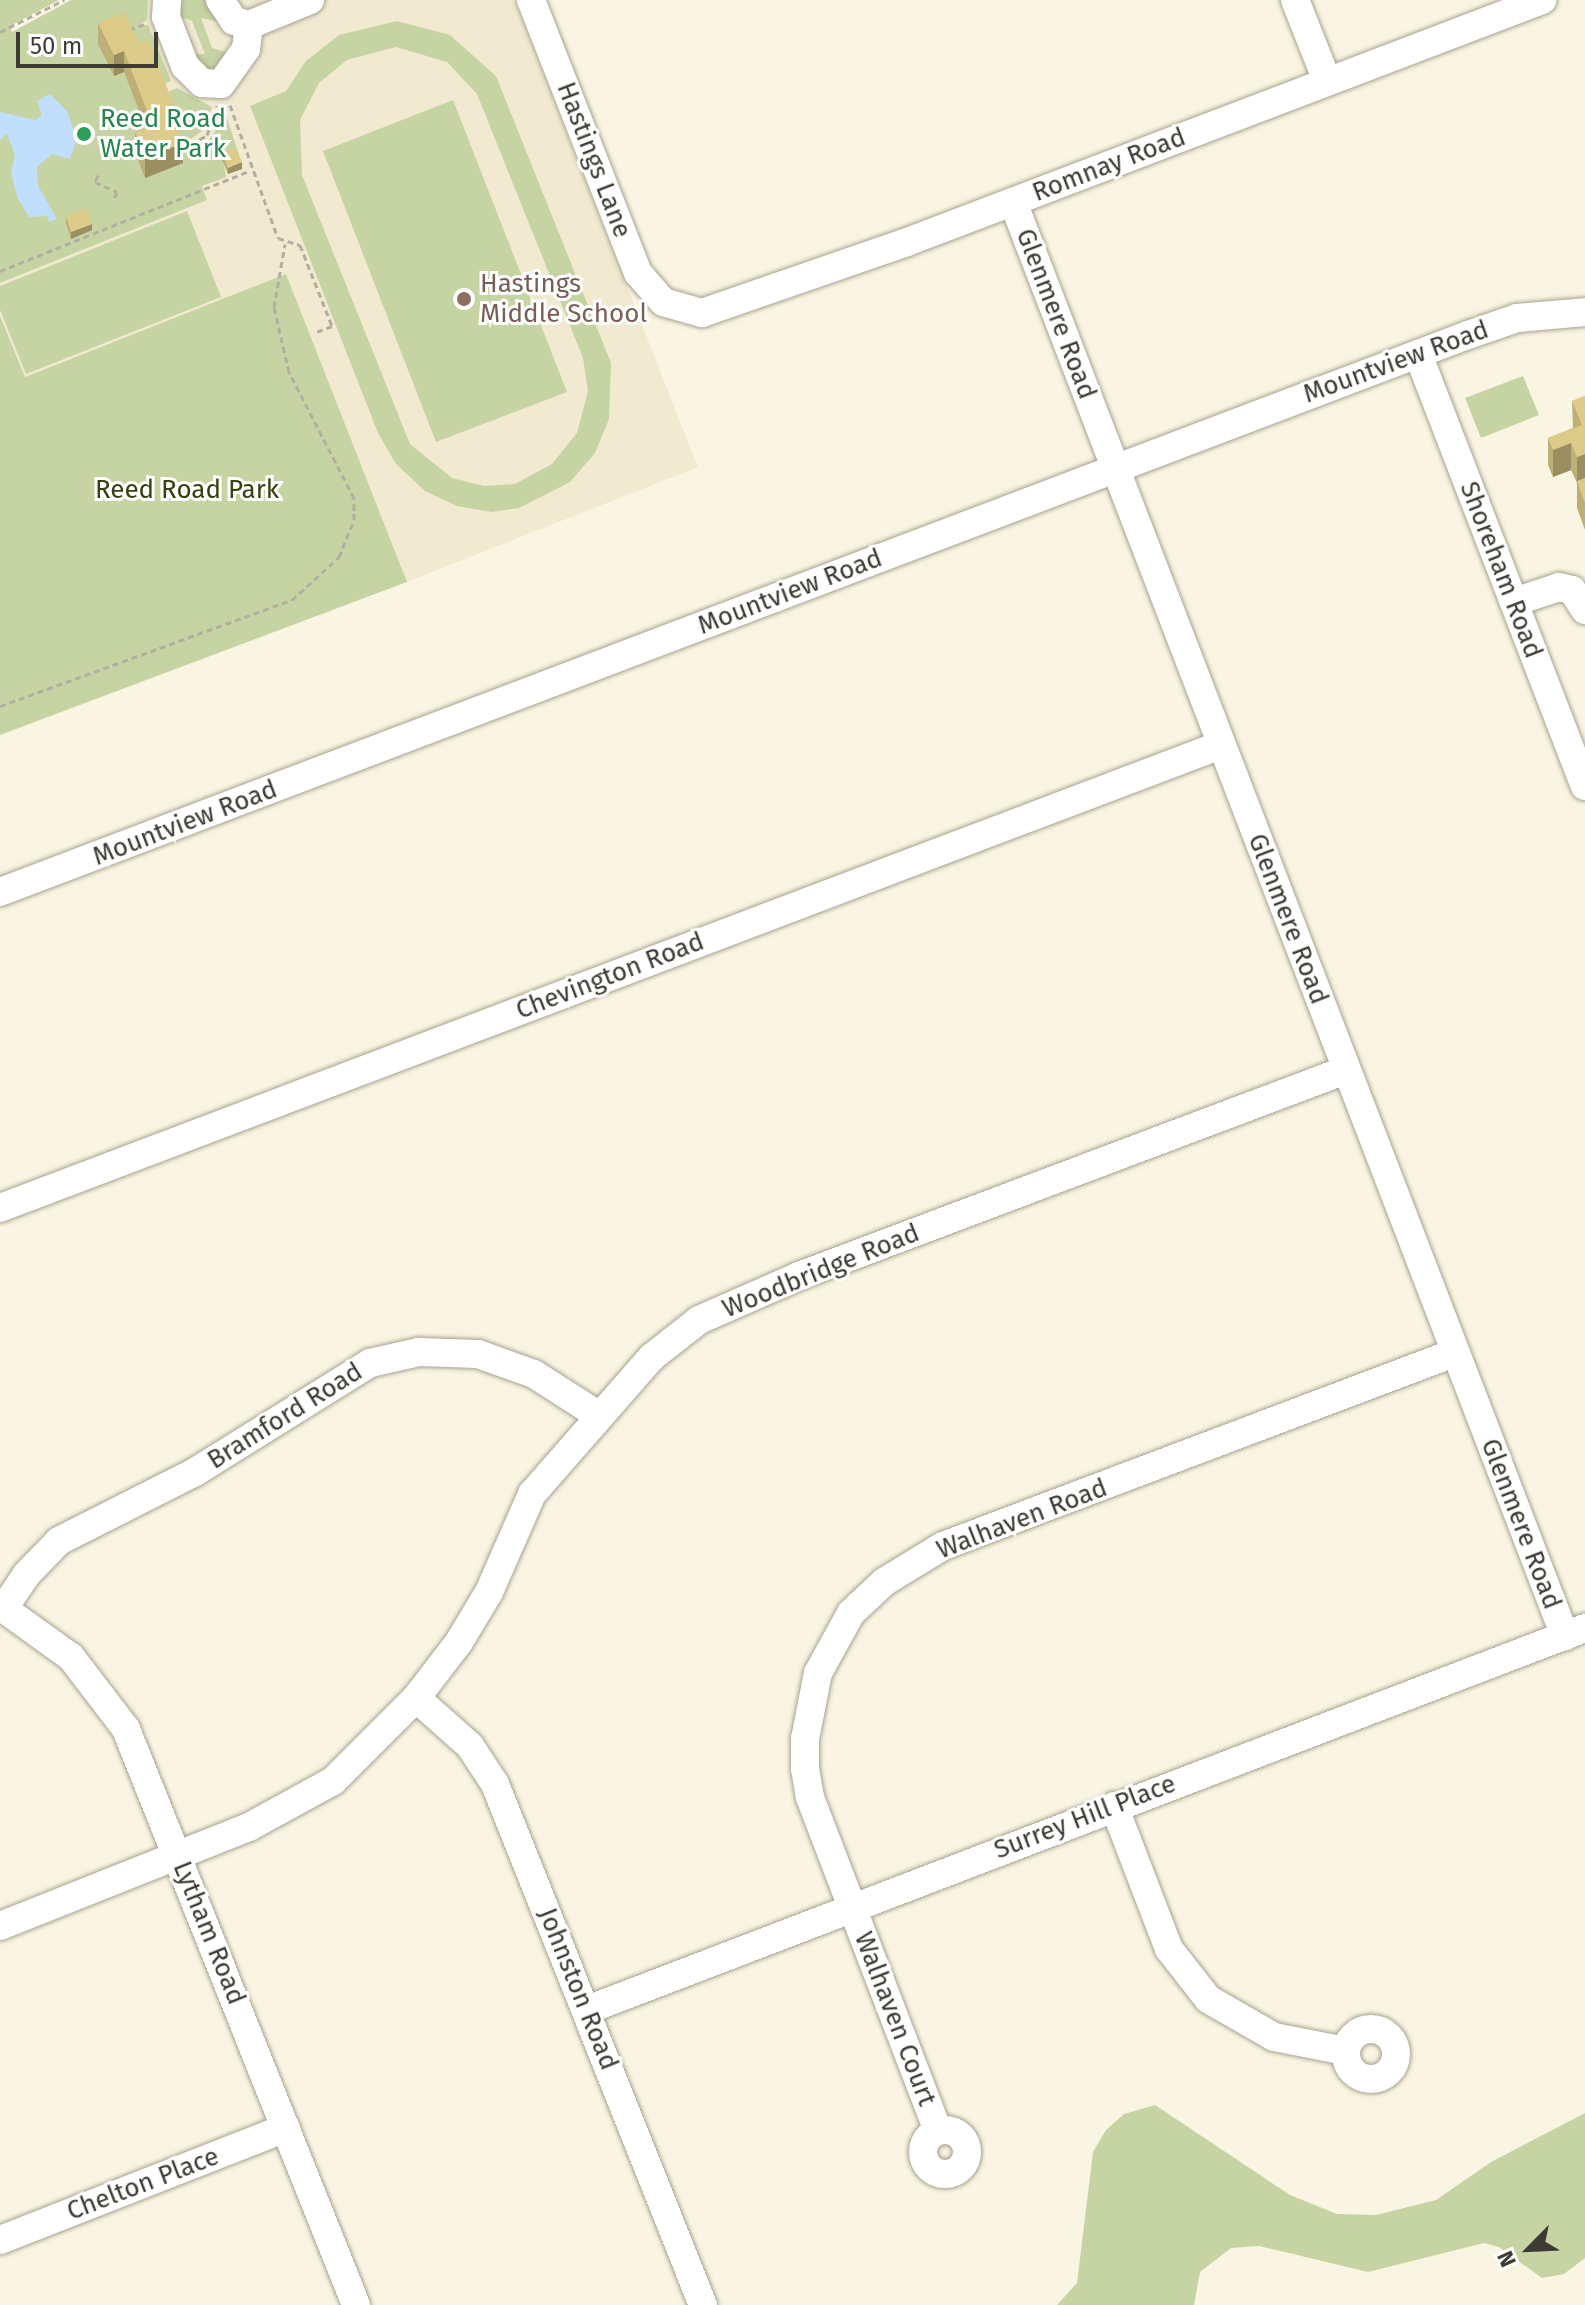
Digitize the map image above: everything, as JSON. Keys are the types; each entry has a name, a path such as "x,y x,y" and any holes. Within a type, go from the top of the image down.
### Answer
{"street":[{"path":"220,0 234,21 249,25 310,0"},
{"name":"Hastings Lane","path":"531,0 638,273 654,295 674,308"},
{"path":"1295,0 1327,81"},
{"name":"Romnay Road","path":"674,308 702,313 730,308 1542,0"},
{"path":"159,11 166,17 185,66 202,83 221,84 236,69 246,49 249,25"},
{"name":"Glenmere Road","path":"1013,202 1454,1353 1575,1632"},
{"name":"Mountview Road","path":"0,892 1418,354 1517,318 1585,312"},
{"name":"Shoreham Road","path":"1418,354 1585,786"},
{"path":"1514,602 1559,587 1572,590 1585,610"},
{"name":"Chevington Road","path":"0,1208 1221,745"},
{"name":"Woodbridge Road","path":"0,1926 178,1855 309,1797 352,1763 416,1698 489,1592 532,1494 598,1415 652,1357 699,1320 748,1296 1346,1070"},
{"name":"Bramford Road","path":"2,1607 26,1575 59,1541 195,1472 370,1363 419,1352 478,1354 534,1374 598,1415"},
{"name":"Walhaven Road","path":"851,1907 810,1797 805,1739 818,1673 832,1643 851,1613 884,1582 943,1546 1454,1353"},
{"name":"Lytham Road","path":"2,1607 71,1657 111,1704 178,1855 356,2305"},
{"name":"Surrey Hill Place","path":"587,2010 1575,1632"},
{"name":"Johnston Road","path":"416,1698 470,1746 495,1784 703,2305"},
{"path":"1114,1806 1169,1949 1208,1999 1274,2037 1346,2051"},
{"name":"Walhaven Court","path":"851,1907 938,2131"},
{"name":"Chelton Place","path":"0,2240 286,2128"}],"path":[{"path":"0,32 64,0"},
{"path":"123,32 159,11"},
{"path":"227,96 250,170 278,238 285,244 300,245 332,326 314,333"},
{"path":"178,151 207,135 217,99"},
{"path":"0,271 250,170"},
{"path":"98,175 95,182 117,192 114,199"},
{"path":"0,706 292,600 339,557 354,520 354,498 289,372 274,307 285,244"}],"shaded area":[{"name":"Hastings Middle School","path":"128,0 514,0 698,467 407,582 286,275 24,377 0,316 0,283 207,199"}],"green space":[{"name":"Reed Road Water Park","path":"0,0 59,0 10,26 12,32 71,0 148,0 147,20 138,25 148,25 171,81 162,85 165,93 177,88 212,107 202,131 185,143 188,152 205,146 226,115 239,155 223,160 226,177 202,186 207,200 0,283"},
{"path":"183,0 208,0 220,22 201,18 212,48 229,53 222,69 208,71 192,54 205,54 192,21 179,16"},
{"path":"397,21 450,35 496,76 611,363 609,419 595,453 570,482 519,508 491,512 457,506 425,491 396,464 378,433 250,106 286,91 306,61 339,35","holes":["396,47 447,62 477,94 583,358 588,391 577,433 552,464 515,484 484,486 452,478 410,444 302,175 300,120 319,83 347,60"]},
{"path":"453,100 567,392 436,442 323,151"},
{"path":"187,211 221,297 26,374 0,310 0,286"},
{"name":"Reed Road Park","path":"286,274 407,582 0,735 0,316 25,377"},
{"path":"1523,376 1539,415 1481,438 1465,398"},
{"path":"1155,2105 1290,2195 1337,2214 1376,2215 1436,2200 1491,2162 1585,2113 1585,2258 1564,2274 1542,2278 1499,2247 1484,2243 1368,2272 1259,2246 1231,2248 1200,2272 1194,2305 1057,2305 1077,2283 1093,2152 1106,2130 1124,2114"}],"water":[{"path":"50,94 67,111 77,139 70,159 52,154 37,167 38,186 57,219 49,222 47,216 29,217 17,197 11,172 15,155 7,134 0,140 0,112 35,120 42,115 37,101"}],"building":[{"path":"124,13 140,44 149,40 174,106 166,110 183,143 145,158 135,132 144,129 140,119 149,116 124,51 114,55 98,23"},
{"path":"236,148 242,162 228,168 222,153"},
{"path":"86,208 92,224 71,232 66,216"},
{"path":"1585,396 1585,454 1577,457 1571,443 1553,450 1548,438 1582,425 1572,401"},
{"path":"1585,478 1585,503 1577,481"}],"place":[{"name":"Reed Road Water Park","path":"84,134"},
{"name":"Hastings Middle School","path":"464,299"}]}
